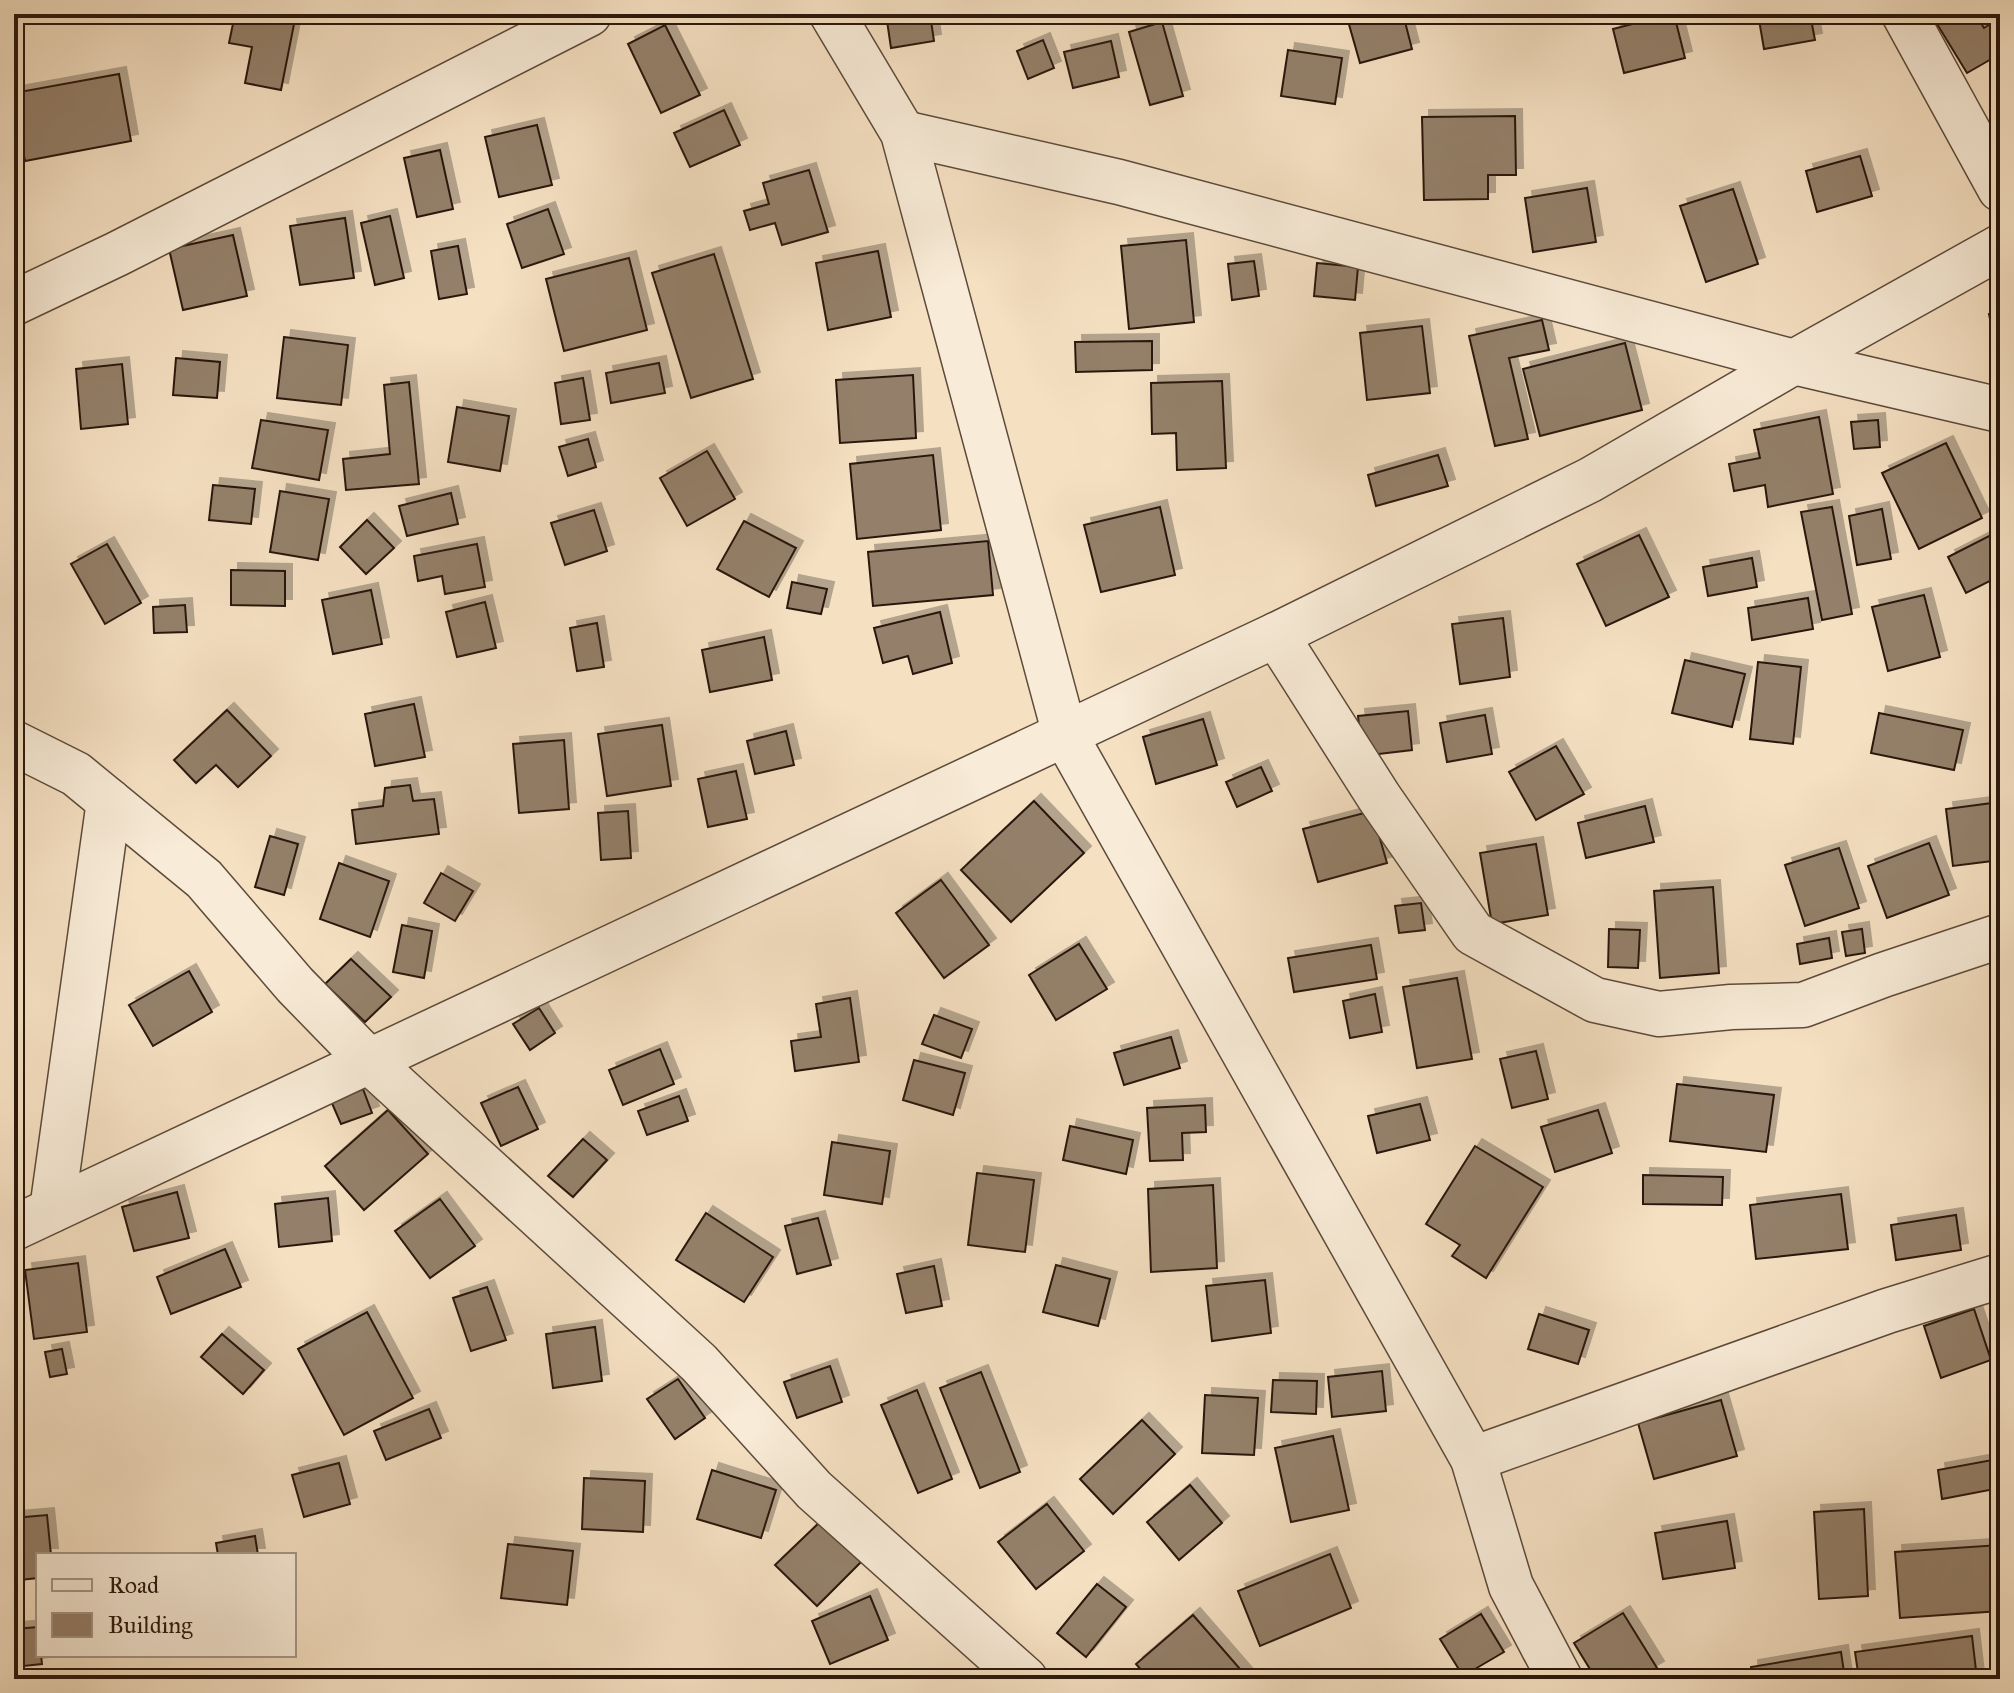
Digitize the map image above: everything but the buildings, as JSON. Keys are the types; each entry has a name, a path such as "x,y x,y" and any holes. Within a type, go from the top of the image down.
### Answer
{"street":[{"path":"14,303 117,254 589,14"},
{"path":"832,14 903,133 1065,735 1473,1459 1511,1586 1560,1679"},
{"path":"1904,14 2000,189"},
{"path":"903,133 1119,182 1794,362 2000,410"},
{"path":"33,1219 1276,635 1590,480 2000,247"},
{"path":"1276,635 1379,797 1473,933 1595,1000 1659,1014 1731,1007 1803,1005 2000,936"},
{"path":"14,743 76,774 204,879 295,985 369,1061 699,1363 814,1490 1025,1679"},
{"path":"33,1219 109,801"},
{"path":"1473,1459 1887,1311 2000,1276"}]}
